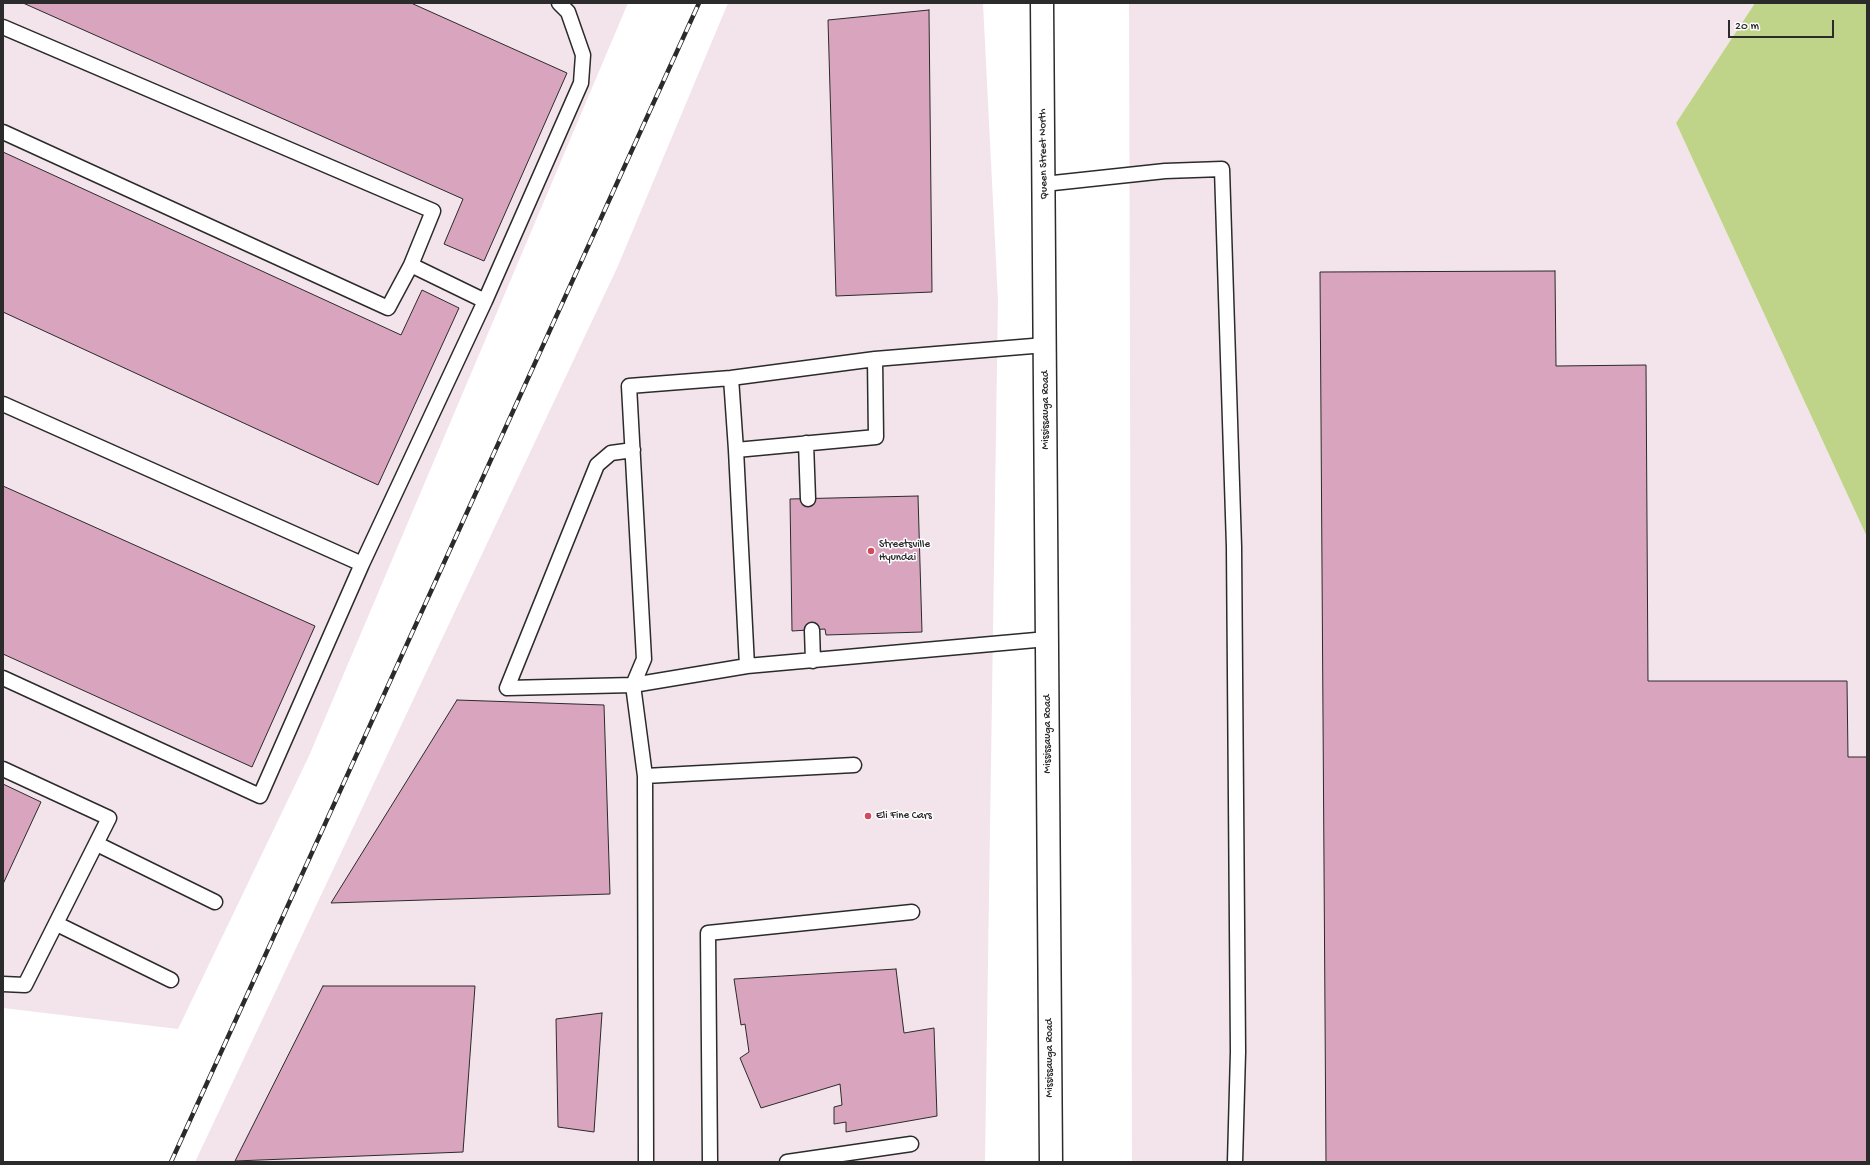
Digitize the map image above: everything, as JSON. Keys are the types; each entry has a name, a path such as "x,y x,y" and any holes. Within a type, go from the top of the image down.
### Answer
{"main road":[{"name":"Queen Street North","path":"1042,3 1044,306"},
{"name":"Mississauga Road","path":"1044,306 1051,1162"}],"lane":[{"path":"3,678 260,796 362,564 485,301 581,83 582,55 568,12 559,3"},
{"path":"3,27 433,211 411,265 388,308 3,132"},
{"path":"1044,184 1164,171 1222,169 1234,547 1238,1044 1235,1162"},
{"path":"411,265 485,301"},
{"path":"646,1162 645,776 633,685 644,659 629,386 731,378 874,359 1045,345"},
{"path":"736,450 876,438 874,359"},
{"path":"731,378 747,666"},
{"path":"3,404 362,564"},
{"path":"806,444 808,499"},
{"path":"633,450 611,453 597,465 507,688 633,685 747,666 1047,639"},
{"path":"812,630 813,661"},
{"path":"645,776 854,765"},
{"path":"3,769 109,818 25,985 3,984"},
{"path":"97,844 215,902"},
{"path":"710,1162 708,933 912,912"},
{"path":"57,924 171,980"},
{"path":"787,1162 911,1144"}],"shaded area":[{"path":"3,3 628,3 309,756 178,1029 3,1008"},
{"path":"728,3 983,3 998,300 985,1162 195,1162 617,268"},
{"path":"1129,3 1755,3 1676,123 1867,537 1867,1162 1132,1162"}],"green space":[{"path":"1755,3 1867,3 1867,537 1676,123"}],"building":[{"path":"23,3 411,3 567,73 484,261 444,244 463,199"},
{"path":"929,10 932,292 836,296 828,20"},
{"path":"3,152 401,335 422,290 459,308 378,485 3,312"},
{"path":"1555,271 1556,366 1646,365 1648,681 1847,681 1848,757 1867,757 1867,1162 1326,1162 1320,272"},
{"path":"3,486 315,626 252,767 3,654"},
{"path":"918,496 922,632 826,635 825,629 792,631 790,499"},
{"path":"457,700 604,705 610,894 331,903"},
{"path":"3,784 41,802 3,884"},
{"path":"896,969 904,1033 934,1028 937,1116 846,1132 846,1122 834,1124 834,1107 842,1105 840,1084 761,1108 740,1058 749,1052 745,1024 741,1025 734,979"},
{"path":"323,986 475,986 463,1152 235,1161"},
{"path":"602,1013 594,1132 558,1127 556,1019"}],"railway":[{"path":"171,1162 699,3"}],"place":[{"name":"Streetsville Hyundai","path":"871,551"},
{"name":"Eli Fine Cars","path":"868,816"}]}
